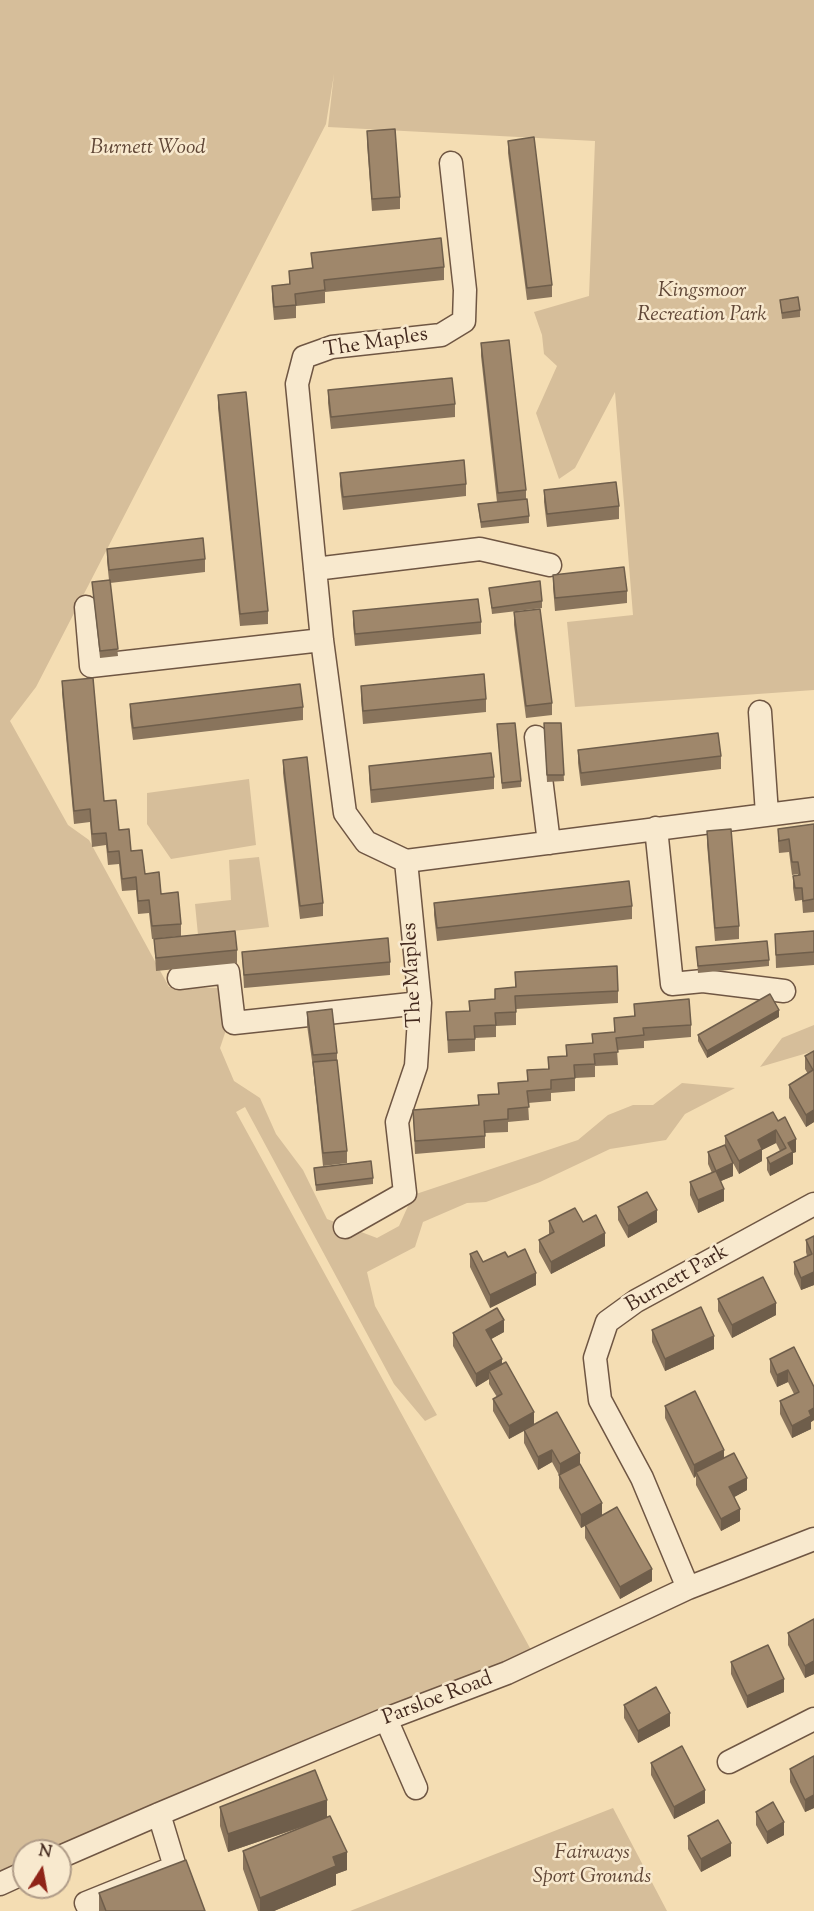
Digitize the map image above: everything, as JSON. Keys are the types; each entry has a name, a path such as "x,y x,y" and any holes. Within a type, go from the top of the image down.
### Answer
{"street":[{"name":"The Maples","path":"345,1227 405,1193 397,1122 416,1066 420,1003 406,861 366,842 345,813 322,640 297,384 304,357 332,347 441,335 465,321 465,290 451,164"},
{"path":"315,569 480,549 550,565"},
{"path":"86,607 91,666 322,640"},
{"path":"760,712 767,814"},
{"path":"536,736 549,843"},
{"path":"406,861 814,809"},
{"path":"656,828 672,984 703,981 784,991"},
{"path":"179,978 228,972 234,1023 420,1003"},
{"name":"Burnett Park","path":"688,1588 642,1478 600,1400 595,1358 607,1322 636,1301 814,1204"},
{"name":"Parsloe Road","path":"72,1852 386,1719 507,1673 688,1588 814,1539"},
{"path":"386,1719 416,1788"},
{"path":"729,1762 814,1719"},
{"path":"88,1907 175,1867 159,1814"}],"green space":[{"path":"0,0 814,0 814,690 575,707 567,622 633,615 615,392 575,468 559,479 536,413 557,366 544,354 542,335 534,312 589,296 595,141 328,127 334,74 326,124 36,687 10,721 68,825 89,840 169,987 223,988 226,1030 220,1048 234,1081 260,1098 276,1134 303,1170 327,1219 377,1238 399,1226 413,1195 578,1140 608,1115 633,1105 653,1105 682,1083 735,1088 685,1114 666,1140 610,1149 540,1182 486,1202 467,1203 423,1222 415,1247 367,1272 375,1306 437,1415 425,1421 394,1384 245,1107 236,1112 536,1659 72,1846 72,1839 12,1839 12,1884 0,1889"},
{"path":"249,779 256,845 171,859 147,824 147,793"},
{"path":"259,857 269,927 198,935 195,904 231,900 229,860"},
{"path":"814,1025 814,1051 760,1067 782,1038"},
{"name":"Fairways Sport Grounds","path":"613,1808 667,1911 350,1911"}],"building":[{"path":"395,129 400,197 372,199 367,131"},
{"path":"534,137 552,285 527,288 508,141"},
{"path":"441,238 444,267 324,280 325,290 295,294 296,305 274,307 272,286 290,284 289,271 313,268 311,253"},
{"path":"798,297 800,310 782,313 780,300"},
{"path":"509,340 526,490 498,493 481,343"},
{"path":"452,378 455,404 331,417 328,390"},
{"path":"246,392 268,611 240,614 218,395"},
{"path":"464,460 466,484 343,497 340,473"},
{"path":"616,482 619,506 547,514 544,490"},
{"path":"527,499 529,516 481,522 478,504"},
{"path":"203,538 205,559 109,570 107,549"},
{"path":"624,567 627,591 555,598 553,575"},
{"path":"110,580 118,649 100,651 92,582"},
{"path":"540,581 542,601 492,608 489,588"},
{"path":"478,599 481,622 355,634 353,611"},
{"path":"540,609 552,703 526,706 514,612"},
{"path":"484,674 486,699 363,711 361,686"},
{"path":"93,678 104,801 116,800 119,830 129,829 131,851 142,850 145,874 159,872 161,894 178,892 181,924 152,926 149,900 138,901 136,877 122,879 119,851 108,852 106,833 92,834 90,809 74,811 62,681"},
{"path":"300,684 303,707 133,728 130,704"},
{"path":"515,723 521,781 502,783 497,724"},
{"path":"544,723 561,723 564,775 547,775"},
{"path":"718,733 721,756 581,773 578,750"},
{"path":"491,753 494,777 371,790 369,766"},
{"path":"307,757 323,903 300,906 283,760"},
{"path":"814,824 814,899 803,901 802,888 795,888 793,876 800,875 798,862 792,862 789,839 779,841 778,829"},
{"path":"731,829 739,926 715,928 707,831"},
{"path":"629,881 632,906 437,928 434,903"},
{"path":"235,931 237,950 156,958 154,939"},
{"path":"814,931 814,952 776,955 775,934"},
{"path":"388,938 390,962 244,975 242,952"},
{"path":"767,941 769,960 698,966 696,947"},
{"path":"617,966 618,991 515,996 516,1012 495,1013 496,1025 474,1026 475,1039 448,1040 446,1012 470,1011 469,1001 495,999 495,989 516,987 515,972"},
{"path":"770,994 779,1010 707,1051 698,1035"},
{"path":"689,999 691,1025 643,1028 644,1035 616,1038 618,1052 594,1054 595,1064 574,1065 575,1078 551,1080 551,1089 527,1091 529,1107 508,1109 508,1119 484,1121 485,1136 415,1141 413,1110 479,1105 478,1095 499,1094 498,1083 528,1081 527,1070 549,1069 548,1057 567,1056 566,1045 593,1043 592,1034 615,1032 614,1018 635,1016 634,1004"},
{"path":"332,1009 337,1053 313,1055 307,1012"},
{"path":"814,1051 814,1110 806,1115 789,1085 813,1070 805,1056"},
{"path":"337,1060 347,1151 323,1153 313,1062"},
{"path":"773,1112 778,1121 785,1117 796,1139 788,1143 793,1152 770,1164 767,1158 786,1148 776,1130 758,1140 762,1149 739,1161 725,1136"},
{"path":"725,1145 733,1163 716,1171 708,1152"},
{"path":"371,1161 373,1178 316,1185 314,1168"},
{"path":"716,1171 724,1189 698,1200 690,1182"},
{"path":"647,1192 657,1210 628,1226 618,1207"},
{"path":"575,1208 583,1222 596,1215 605,1233 551,1262 539,1240 554,1232 549,1221"},
{"path":"814,1236 814,1272 801,1278 794,1262 812,1254 806,1240"},
{"path":"525,1249 536,1273 490,1295 470,1254 477,1251 483,1262 505,1252 508,1257"},
{"path":"763,1277 776,1303 732,1325 718,1299"},
{"path":"701,1307 714,1336 665,1359 652,1330"},
{"path":"497,1308 504,1320 486,1330 502,1359 476,1374 453,1333"},
{"path":"794,1347 814,1387 814,1408 809,1411 811,1416 792,1426 780,1401 799,1392 788,1370 777,1375 770,1359"},
{"path":"506,1362 534,1412 509,1426 493,1399 502,1394 489,1371"},
{"path":"695,1391 724,1450 694,1465 665,1406"},
{"path":"557,1412 580,1453 560,1464 552,1450 538,1457 524,1430"},
{"path":"734,1453 747,1478 729,1487 740,1509 721,1519 696,1472"},
{"path":"580,1464 602,1503 581,1515 559,1475"},
{"path":"617,1507 652,1569 620,1587 585,1525"},
{"path":"814,1619 814,1661 805,1666 788,1633"},
{"path":"768,1645 784,1679 747,1696 731,1662"},
{"path":"656,1687 670,1713 638,1731 624,1705"},
{"path":"682,1746 705,1790 674,1807 651,1763"},
{"path":"814,1756 814,1795 805,1800 790,1769"},
{"path":"315,1770 327,1800 228,1834 220,1807"},
{"path":"773,1802 784,1822 767,1832 756,1812"},
{"path":"330,1816 347,1852 333,1857 336,1866 260,1898 243,1851"},
{"path":"718,1820 731,1843 701,1859 688,1836"},
{"path":"186,1860 205,1911 106,1911 99,1893"}],"park label":[{"name":"Burnett Wood","path":"148,149"},
{"name":"Kingsmoor Recreation Park","path":"702,304"}]}
